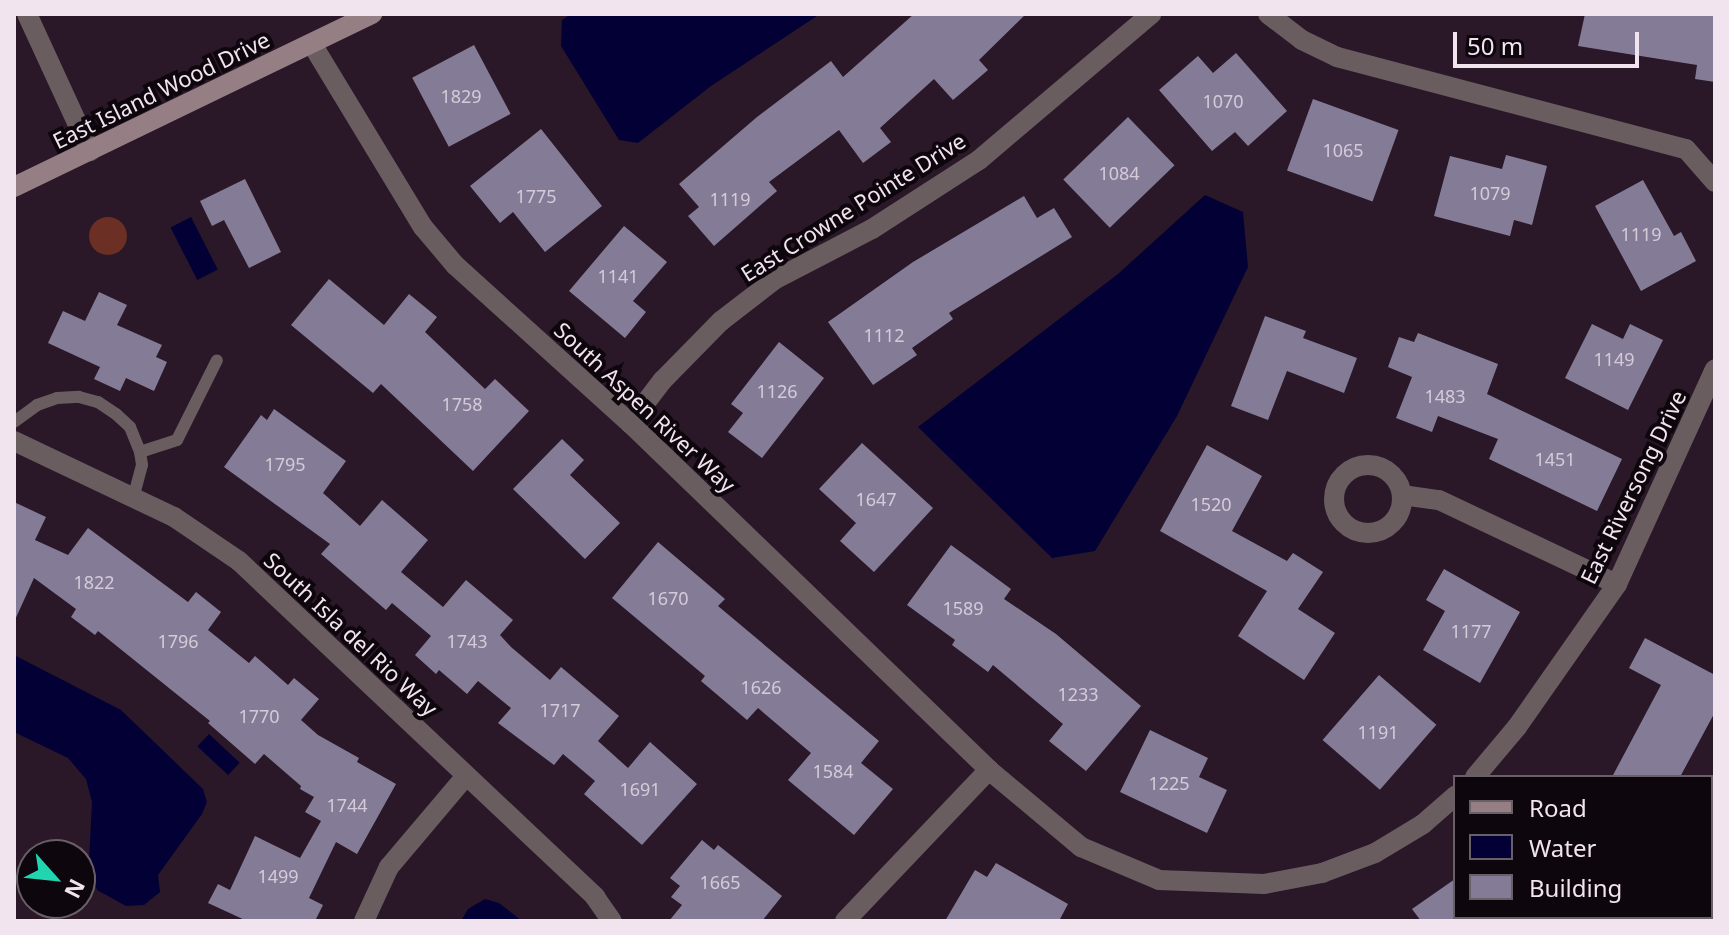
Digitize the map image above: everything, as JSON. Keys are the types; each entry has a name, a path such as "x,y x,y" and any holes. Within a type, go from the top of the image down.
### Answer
{"street":[{"path":"27,14 90,151"},
{"name":"East Island Wood Drive","path":"14,187 372,14"},
{"name":"East Crowne Pointe Drive","path":"630,423 662,381 721,321 774,280 872,229 979,160 1151,14"},
{"path":"1268,14 1302,40 1337,57 1686,149 1715,182"},
{"name":"South Aspen River Way","path":"312,44 423,227 455,265 630,423 989,770"},
{"name":"East Riversong Drive","path":"1477,775 1517,727 1617,584 1715,369"},
{"name":"South Isla del Rio Way","path":"14,441 207,537 239,561 595,897 612,921"},
{"path":"1402,495 1439,500 1617,584"},
{"path":"845,921 989,770 1081,847 1159,880 1199,884 1264,884 1322,873 1375,853 1423,824 1453,798"},
{"path":"364,921 389,867 466,776"}],"lane":[{"path":"140,452 177,440 217,360"},
{"path":"14,422 37,405 57,398 79,397 98,402 130,427 140,452 142,465 133,498"}],"shaded area":[{"path":"108,217 121,223 127,236 121,249 108,255 95,249 89,236 95,223"},
{"path":"1715,844 1715,921 1619,921 1713,919"}],"water":[{"path":"571,14 820,14 711,86 638,143 619,140 561,46 562,20"},
{"path":"1205,195 1243,212 1248,267 1177,416 1095,551 1052,558 918,427 1118,274"},
{"path":"191,217 218,270 197,280 171,227"},
{"path":"14,655 121,710 203,789 207,802 202,814 158,875 160,892 144,905 126,906 97,890 96,839 90,839 92,802 86,779 68,758 14,732"},
{"path":"209,734 240,763 228,775 197,746"},
{"path":"485,899 499,903 522,921 461,921 468,909"}],"building":[{"path":"914,14 1026,14 979,60 988,70 953,100 934,79 880,128 891,142 863,163 839,130 769,182 777,191 714,246 688,216 699,207 679,184 757,117 831,61 843,77"},
{"path":"1585,14 1715,14 1715,82 1695,79 1697,65 1578,46"},
{"path":"474,45 511,114 449,147 412,78"},
{"path":"1236,53 1287,111 1248,146 1235,132 1212,151 1159,90 1198,56 1213,73"},
{"path":"1313,99 1399,130 1373,202 1287,170"},
{"path":"1128,117 1175,165 1110,228 1063,180"},
{"path":"541,129 602,206 545,252 513,212 500,223 470,186"},
{"path":"1506,155 1547,166 1532,225 1514,220 1510,236 1434,216 1450,156 1502,169"},
{"path":"245,179 281,252 249,268 224,220 212,226 200,201"},
{"path":"1643,180 1674,236 1681,232 1696,261 1641,291 1595,206"},
{"path":"1024,196 1037,218 1054,208 1072,237 949,313 953,319 912,348 917,355 873,385 828,322 913,262"},
{"path":"624,226 667,262 633,301 646,312 625,338 569,291"},
{"path":"329,279 384,325 409,294 437,317 425,332 485,389 495,379 529,411 473,471 381,384 373,393 291,325"},
{"path":"99,292 127,305 117,325 162,345 156,357 167,362 154,391 126,378 120,391 94,379 100,367 48,343 63,311 85,321"},
{"path":"1265,316 1306,331 1303,338 1357,358 1344,393 1287,371 1268,420 1231,406"},
{"path":"1592,324 1623,339 1630,324 1663,340 1628,410 1565,378"},
{"path":"1418,333 1498,364 1487,394 1622,459 1597,511 1489,459 1498,439 1438,416 1432,432 1396,418 1412,377 1388,367 1399,337 1414,342"},
{"path":"779,342 824,378 762,458 728,432 743,413 731,404"},
{"path":"274,409 346,461 323,493 360,526 382,500 428,540 401,572 443,607 466,580 513,620 500,635 511,647 550,680 561,667 619,716 598,741 628,768 650,742 697,784 642,845 584,794 595,781 563,754 554,765 498,723 511,708 478,681 467,694 439,670 436,674 415,655 431,636 392,603 386,610 321,554 330,544 224,467 261,415 267,420"},
{"path":"562,439 584,460 570,475 620,523 585,559 513,489"},
{"path":"862,443 933,508 874,572 840,541 856,523 819,489"},
{"path":"1207,445 1262,476 1232,531 1287,561 1293,553 1323,572 1298,609 1335,633 1304,680 1238,636 1267,591 1160,531"},
{"path":"14,502 46,517 35,540 68,555 88,528 188,602 196,592 221,612 208,630 249,663 255,656 288,685 294,678 319,699 301,720 318,735 359,758 357,762 396,784 357,854 336,842 309,898 323,905 315,921 247,921 208,903 218,884 230,890 255,836 300,858 321,821 305,812 314,797 300,789 301,786 264,754 255,764 208,723 210,721 98,631 95,635 71,617 76,609 34,578 14,622"},
{"path":"658,542 725,599 718,606 879,741 861,763 893,789 854,835 788,780 811,753 758,708 747,720 701,681 705,676 612,598"},
{"path":"951,545 1011,589 1004,599 1056,634 1141,706 1086,771 1049,741 1063,724 993,665 988,672 952,645 955,640 907,605"},
{"path":"1444,569 1520,612 1480,683 1423,650 1445,611 1426,600"},
{"path":"1645,638 1715,675 1715,712 1681,775 1613,775 1661,685 1629,668"},
{"path":"1379,675 1436,725 1380,790 1323,740"},
{"path":"1150,730 1208,758 1199,777 1227,790 1207,833 1120,792"},
{"path":"702,840 714,850 718,845 782,896 762,921 669,921 682,905 671,897 680,886 670,878"},
{"path":"996,863 1068,904 1059,921 945,921 975,870 987,877"},
{"path":"1453,880 1455,921 1421,921 1412,909"}]}
